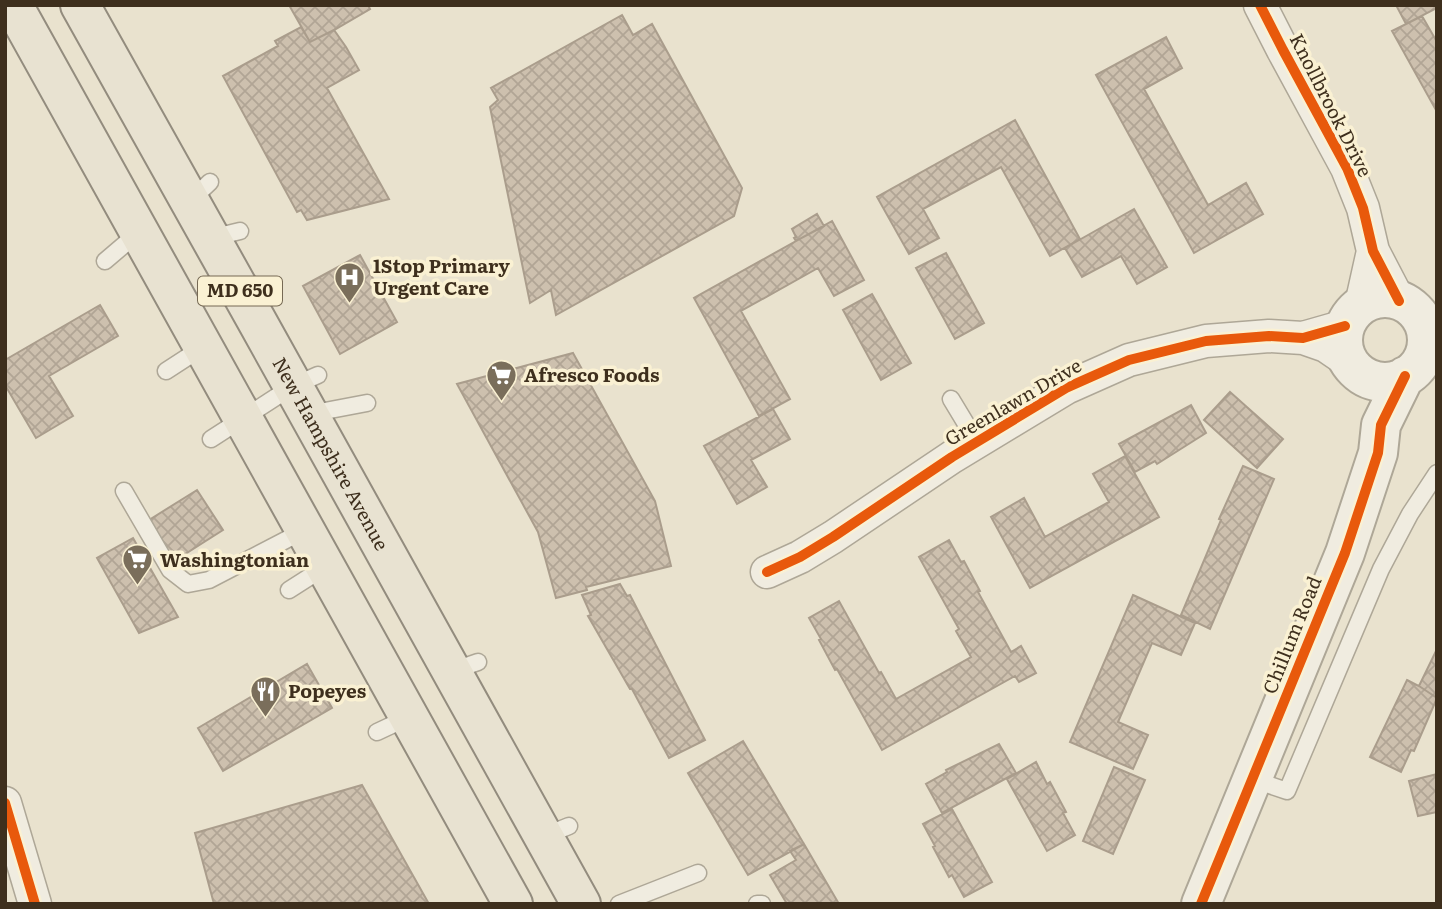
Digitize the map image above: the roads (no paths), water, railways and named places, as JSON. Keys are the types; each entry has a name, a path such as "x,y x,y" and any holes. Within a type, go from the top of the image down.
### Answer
{"main road":[{"name":"MD 650","path":"13,5 325,566 393,724 513,904"},
{"name":"New Hampshire Avenue","path":"80,5 225,234 422,607 465,667 510,755 556,831 581,904"}],"street":[{"name":"Knollbrook Drive","path":"1260,5 1347,169 1363,208 1373,251 1420,335"},
{"name":"Knollbrook Drive","path":"1355,342 1373,251"},
{"path":"1387,298 1420,335 1392,381 1378,381 1355,342 1374,299 1387,298"},
{"name":"Chillum Road","path":"1201,904 1345,553 1378,453 1381,425 1420,335"},
{"name":"Greenlawn Drive","path":"766,572 800,557 833,537 977,442 1066,388 1129,360 1206,341 1269,336 1355,342"},
{"name":"Chillum Road","path":"1355,342 1381,425"},
{"path":"5,803 35,904"}],"lane":[{"path":"105,261 139,232"},
{"path":"166,371 203,347"},
{"path":"211,439 242,418 307,392 367,403"},
{"path":"951,399 977,442"},
{"path":"1252,779 1287,791 1381,569 1410,514 1437,473"},
{"path":"124,491 170,570 188,584 209,580 305,530"},
{"path":"289,590 325,566"},
{"path":"619,904 698,873"},
{"path":"665,887 668,904"}],"place":[{"name":"1Stop Primary Urgent Care","path":"350,304"},
{"name":"Afresco Foods","path":"501,402"},
{"name":"Washingtonian","path":"137,587"},
{"name":"Popeyes","path":"265,718"}]}
